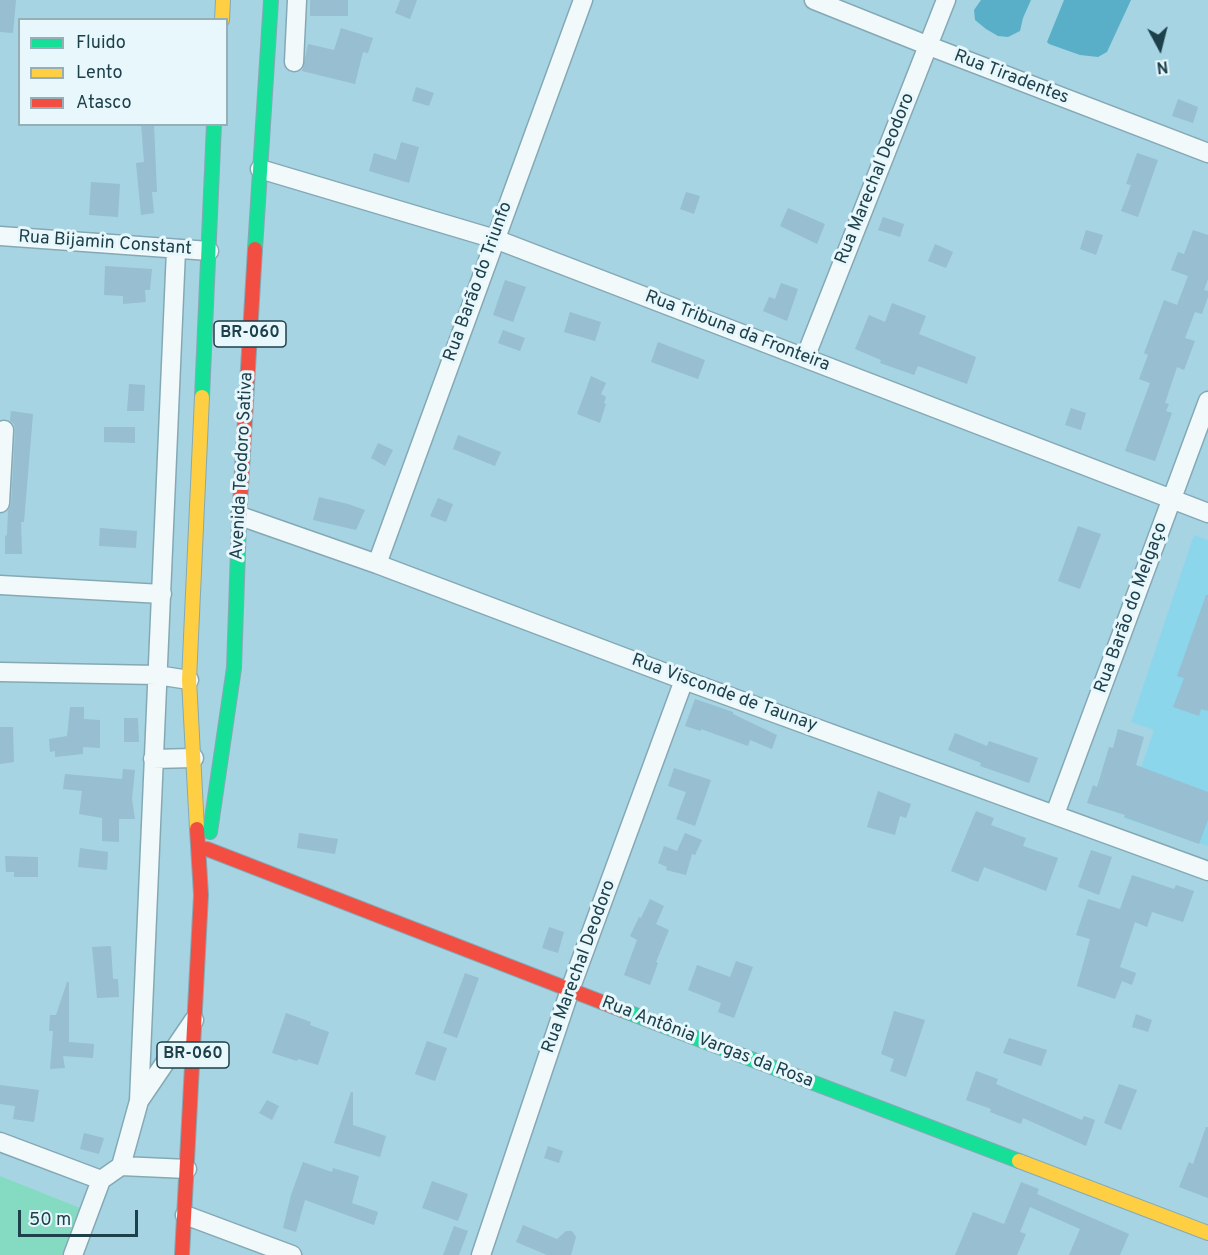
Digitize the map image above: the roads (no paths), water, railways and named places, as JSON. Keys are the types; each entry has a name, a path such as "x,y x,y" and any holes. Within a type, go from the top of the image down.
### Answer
{"main road":[{"path":"222,18 223,0"},
{"name":"Avenida Teodoro Sativa","path":"182,1255 201,895 234,668 243,438 271,0"},
{"name":"Avenida Teodoro Sativa","path":"201,895 194,758 200,676 214,126"},
{"path":"200,676 225,676 234,668"},
{"name":"Rua Antônia Vargas da Rosa","path":"207,849 1208,1233"}],"street":[{"path":"294,62 297,0"},
{"name":"Rua Barão do Triunfo","path":"377,564 583,0"},
{"name":"Rua Tiradentes","path":"814,0 1208,153"},
{"name":"Rua Marechal Deodoro","path":"805,358 946,0"},
{"name":"Rua Tribuna da Fronteira","path":"260,169 495,239 1208,513"},
{"name":"Rua Bijamin Constant","path":"0,236 209,251"},
{"path":"121,1166 139,1101 176,250"},
{"name":"Rua Barão do Melgaço","path":"1056,814 1208,401"},
{"path":"0,503 4,430"},
{"name":"Rua Visconde de Taunay","path":"240,516 377,564 684,680 1208,871"},
{"path":"0,585 162,594"},
{"path":"0,672 200,676"},
{"name":"Rua Marechal Deodoro","path":"481,1255 570,990 684,680"},
{"path":"153,759 194,758"},
{"path":"139,1101 195,1018"},
{"path":"0,1142 101,1180"},
{"path":"73,1255 101,1180 121,1166 187,1169"},
{"path":"184,1215 292,1255"}]}
